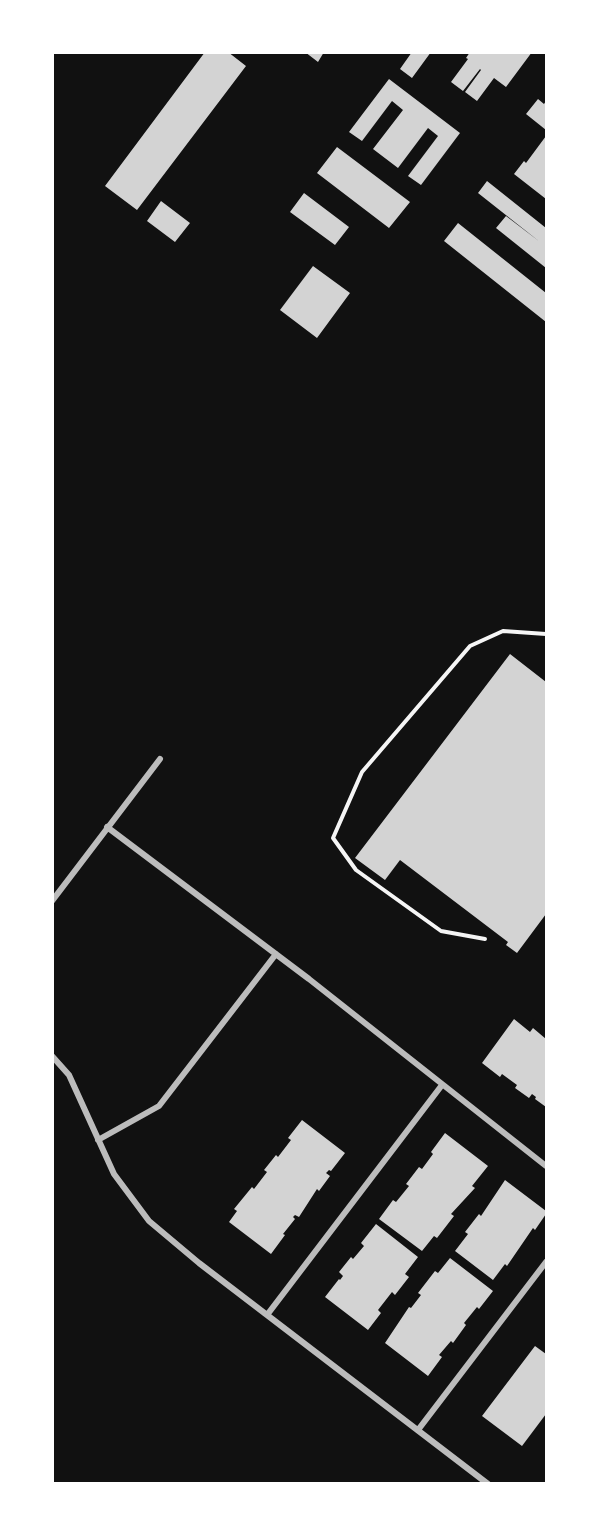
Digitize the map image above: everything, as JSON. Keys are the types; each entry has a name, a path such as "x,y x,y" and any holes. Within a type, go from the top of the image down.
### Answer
{"street":[{"path":"52,901 160,759"},
{"path":"107,827 276,954 546,1166"},
{"path":"98,1140 159,1106 276,954"},
{"path":"52,1056 69,1075 114,1174 149,1221 267,1315 488,1484"},
{"path":"267,1315 442,1085"},
{"path":"418,1430 546,1262"}],"path":[{"path":"485,939 441,931 356,870 333,838 362,772 470,646 503,631 546,634"}],"building":[{"path":"205,52 228,52 246,66 137,210 105,186"},
{"path":"305,52 324,52 318,62"},
{"path":"412,52 431,52 412,78 400,69"},
{"path":"470,52 532,52 506,87 494,78 477,101 465,92 480,69 463,91 451,82 468,59 466,58"},
{"path":"389,79 460,133 421,185 408,176 438,136 428,128 398,168 373,149 403,110 392,101 362,141 349,132"},
{"path":"538,99 544,104 546,101 546,130 526,114"},
{"path":"546,136 546,199 514,174 524,161 526,163"},
{"path":"337,147 410,202 389,228 317,173"},
{"path":"487,181 546,228 546,268 496,228 506,216 540,242 478,193"},
{"path":"304,193 349,227 335,245 290,212"},
{"path":"161,201 190,223 175,242 147,221"},
{"path":"458,223 546,293 546,322 444,241"},
{"path":"313,266 350,293 317,338 280,310"},
{"path":"510,654 546,682 546,914 517,953 506,945 508,942 400,860 385,880 355,858"},
{"path":"514,1019 530,1032 533,1028 546,1039 546,1107 532,1094 529,1098 515,1088 517,1085 502,1074 500,1077 482,1063"},
{"path":"302,1120 345,1153 331,1171 326,1173 330,1176 319,1191 317,1189 299,1217 295,1215 293,1217 295,1219 271,1254 229,1222 237,1211 234,1209 267,1172 264,1170 291,1140 288,1138"},
{"path":"445,1133 488,1166 472,1186 475,1188 451,1214 454,1216 437,1238 434,1236 422,1251 379,1219 393,1200 396,1202 409,1186 406,1184 419,1167 422,1169"},
{"path":"505,1180 546,1211 546,1214 535,1230 533,1228 507,1266 505,1264 493,1280 455,1251 468,1234 465,1232 479,1214 481,1216"},
{"path":"376,1224 418,1257 405,1274 409,1277 395,1295 392,1292 378,1310 381,1313 368,1330 325,1297 343,1276 339,1272 364,1246 361,1243"},
{"path":"450,1258 493,1291 464,1323 466,1325 453,1343 451,1341 439,1355 442,1357 428,1376 385,1343 409,1307 411,1308 421,1295 418,1293 435,1271 438,1273"},
{"path":"535,1346 546,1354 546,1414 522,1446 482,1416"}]}
